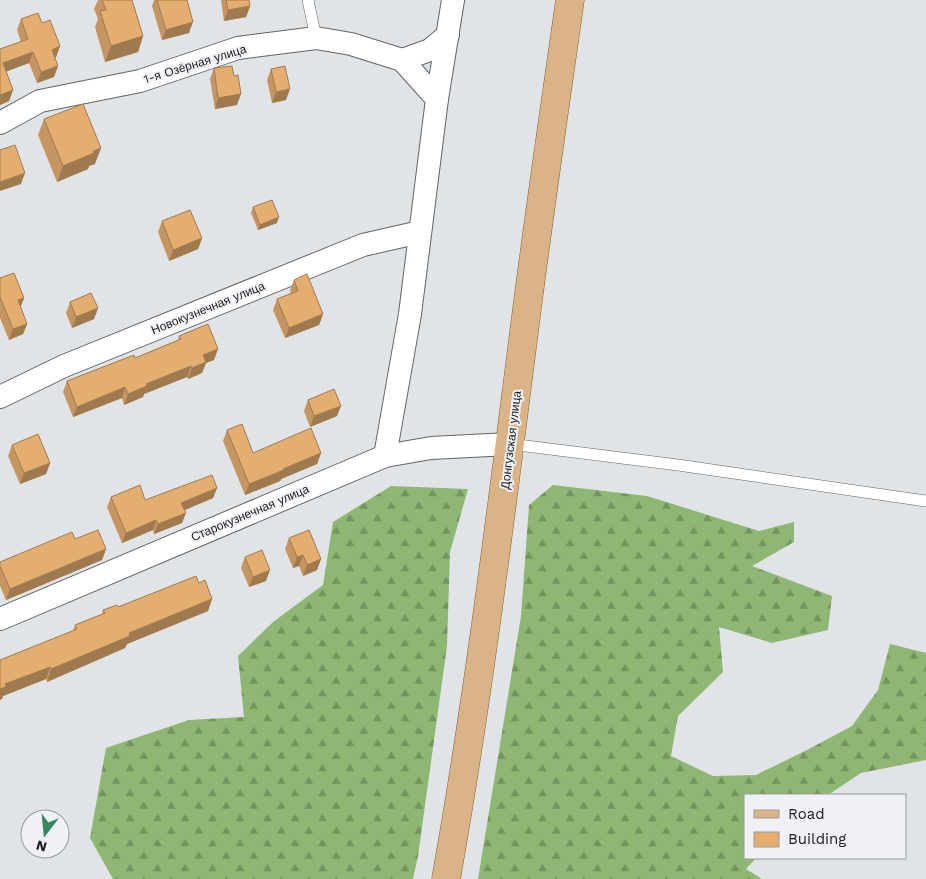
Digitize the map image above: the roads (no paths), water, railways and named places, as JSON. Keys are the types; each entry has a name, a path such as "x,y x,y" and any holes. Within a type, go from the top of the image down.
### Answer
{"main road":[{"name":"Донгузская улица","path":"446,879 462,787 501,518 525,319 570,0"}],"street":[{"path":"385,456 410,314 437,98 453,0"},
{"path":"402,60 430,50 448,34"},
{"name":"1-я Озёрная улица","path":"0,123 40,101 140,81 238,48 316,38 351,44 402,60 437,98"},
{"name":"Новокузнечная улица","path":"0,397 64,366 363,245 420,232"},
{"name":"Старокузнечная улица","path":"0,619 385,456 431,448 510,444"}],"lane":[{"path":"308,0 316,38"},
{"path":"510,444 678,465 926,501"}]}
